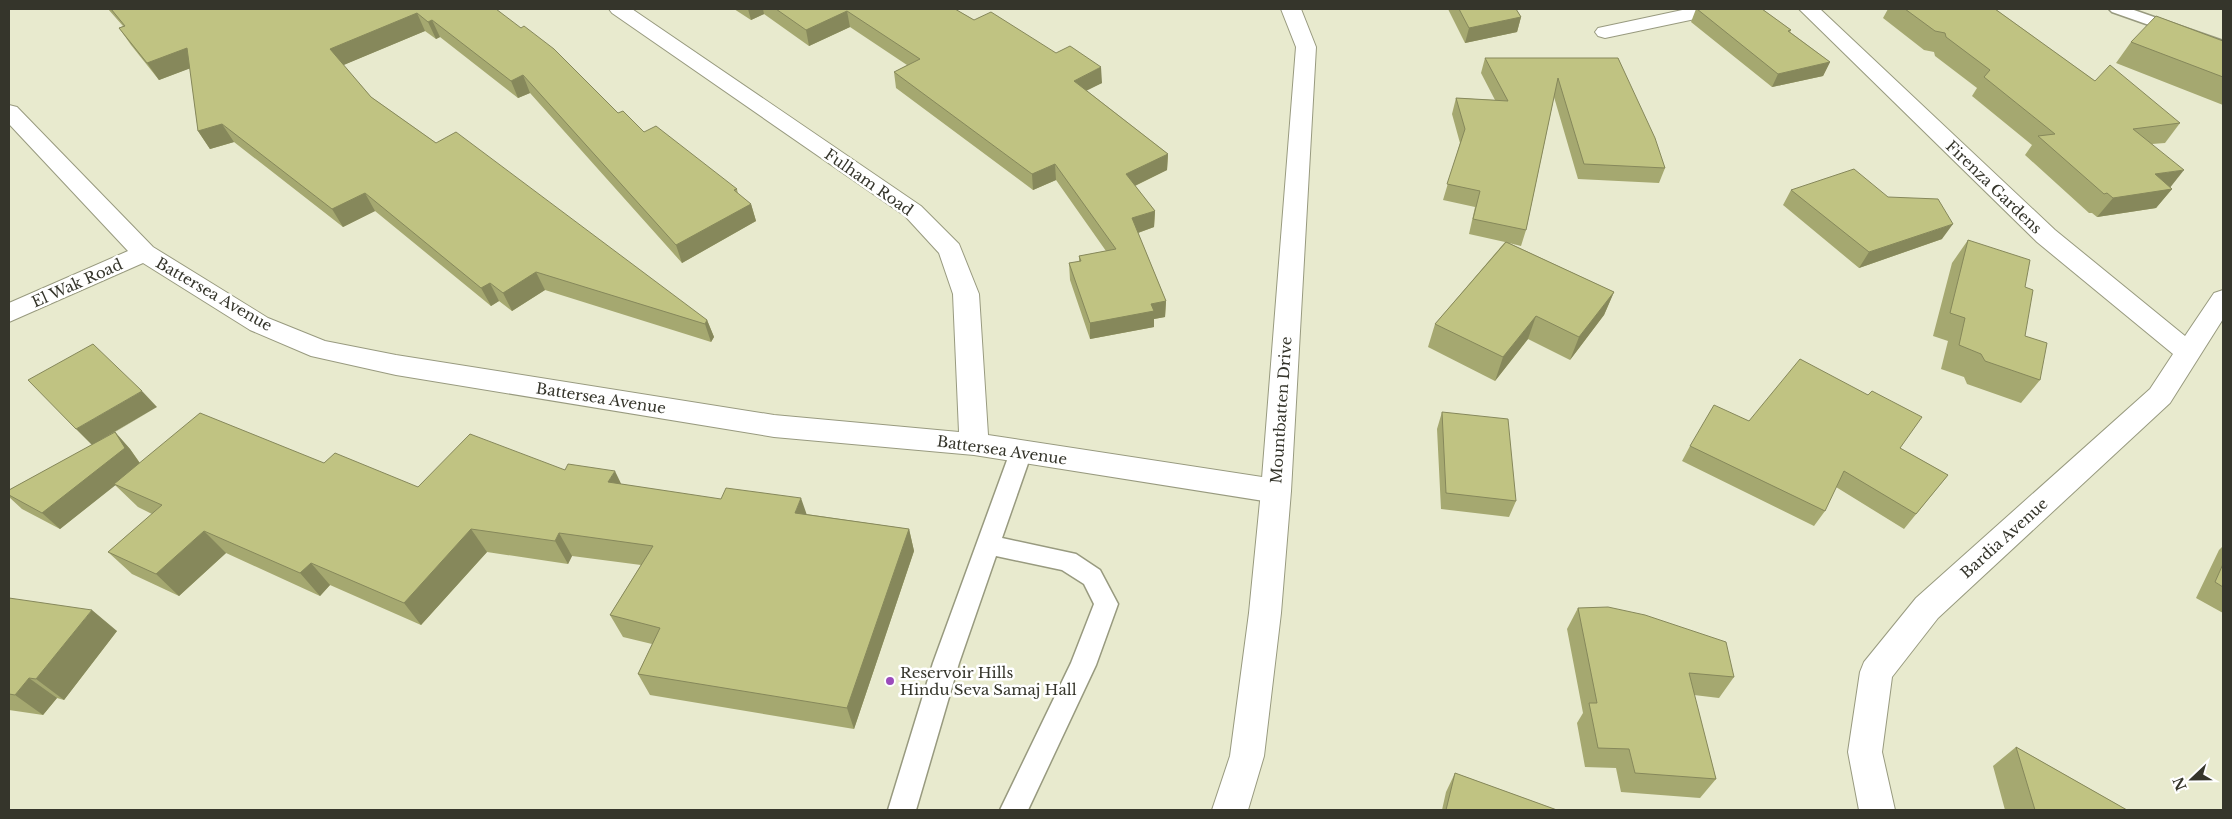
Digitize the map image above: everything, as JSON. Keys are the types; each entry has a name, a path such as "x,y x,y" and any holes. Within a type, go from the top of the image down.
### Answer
{"street":[{"name":"Fulham Road","path":"619,9 913,211 950,250 966,294 974,444"},
{"name":"Mountbatten Drive","path":"1230,810 1247,756 1265,613 1276,491 1306,48 1291,9"},
{"path":"1605,32 1714,9"},
{"name":"Firenza Gardens","path":"1809,9 2046,236 2189,352"},
{"name":"Battersea Avenue","path":"9,112 144,253 259,324 320,349 406,367 774,426 974,444 1276,491"},
{"name":"El Wak Road","path":"9,314 144,253"},
{"name":"Bardia Avenue","path":"1876,810 1865,752 1876,672 1927,608 2160,396 2223,299"}],"lane":[{"path":"2117,9 2223,46"},
{"path":"902,810 946,663 1022,452"},
{"path":"989,545 1068,561 1092,576 1106,604 1083,665 1014,810"}],"building":[{"path":"111,9 496,9 521,28 524,26 554,49 618,113 623,111 644,132 656,126 737,189 734,190 751,204 676,245 523,75 511,81 432,20 428,22 417,13 330,49 371,97 436,143 456,132 707,320 705,324 536,272 503,293 490,283 481,288 365,193 332,209 222,124 198,131 187,48 147,63 119,28 125,26"},
{"path":"776,9 955,9 974,20 991,12 1056,53 1070,46 1101,67 1074,81 1168,154 1126,174 1155,211 1132,218 1166,301 1151,304 1154,311 1090,323 1069,263 1081,261 1079,256 1116,249 1055,164 1032,174 894,72 920,59 847,11 806,30"},
{"path":"1459,9 1516,9 1521,17 1469,28"},
{"path":"1697,9 1762,9 1830,62 1778,74"},
{"path":"1905,9 1995,9 2095,81 2110,65 2180,123 2133,129 2184,170 2155,174 2172,189 2113,198 2107,193 2104,194 2038,136 2055,134 1984,77 1990,70 1946,37 1945,33 1935,31"},
{"path":"2156,16 2223,41 2223,77 2131,42"},
{"path":"1485,58 1618,58 1655,138 1665,168 1584,164 1558,78 1526,230 1473,219 1480,191 1447,184 1465,129 1456,98 1508,101"},
{"path":"1854,169 1888,197 1938,199 1953,224 1869,252 1791,190"},
{"path":"1968,240 2030,260 2025,287 2033,290 2025,336 2047,343 2040,380 1985,361 1981,354 1959,345 1965,318 1950,313"},
{"path":"1506,242 1614,292 1579,337 1536,316 1503,357 1435,324"},
{"path":"93,344 142,391 76,429 28,380"},
{"path":"1800,359 1868,395 1872,391 1922,417 1900,448 1948,475 1916,514 1844,471 1825,511 1690,446 1714,405 1749,421"},
{"path":"1442,412 1508,419 1516,501 1446,493"},
{"path":"200,413 324,463 335,453 418,487 470,434 565,470 568,464 615,471 608,482 721,499 726,488 801,498 795,513 909,529 847,708 638,674 660,628 610,615 653,546 559,533 555,541 471,529 404,603 311,563 300,573 204,531 156,574 108,552 162,505 114,484"},
{"path":"115,432 125,448 42,513 9,495 9,490"},
{"path":"2223,564 2223,587 2215,582"},
{"path":"9,598 92,610 36,679 29,678 15,695 9,694"},
{"path":"1608,607 1645,615 1726,642 1734,677 1689,673 1716,779 1635,773 1629,749 1598,748 1589,703 1597,703 1578,608"},
{"path":"2016,747 2127,810 2035,810"},
{"path":"1455,773 1557,810 1446,810"}],"place":[{"name":"Reservoir Hills Hindu Seva Samaj Hall","path":"890,681"}]}
